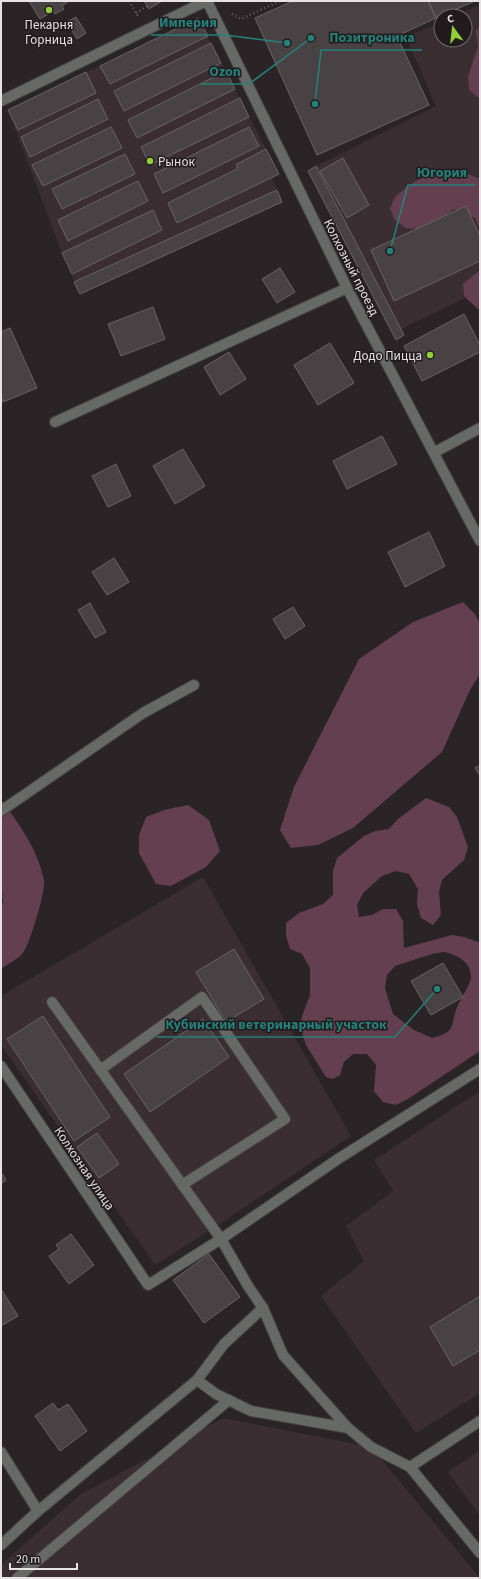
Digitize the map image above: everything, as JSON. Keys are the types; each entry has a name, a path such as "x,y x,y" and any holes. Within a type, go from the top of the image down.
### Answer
{"street":[{"path":"1,101 206,1"},
{"name":"Колхозный проезд","path":"206,1 347,288 435,452 480,541"},
{"path":"55,422 347,288"},
{"path":"435,452 480,428"},
{"path":"1,811 143,712 194,685"},
{"path":"100,1070 202,997 285,1119 182,1185"},
{"path":"52,1002 221,1240 248,1286 263,1308 283,1355 348,1428 371,1447 410,1467 480,1553"},
{"name":"Колхозная улица","path":"1,1066 148,1285 221,1240"},
{"path":"221,1240 338,1159 480,1069"},
{"path":"1,1545 38,1511 197,1380 224,1344 263,1308"},
{"path":"197,1380 216,1394 251,1411 348,1428"},
{"path":"17,1578 229,1400"},
{"path":"410,1467 480,1421"},
{"path":"1,1452 38,1511"}],"path":[{"path":"228,12 241,19 280,1"},
{"path":"136,13 147,6"}],"shaded area":[{"path":"480,5 480,291 401,329 316,166 436,106 406,37 433,25 433,48 473,48 473,8"},
{"name":"Рынок","path":"198,18 279,174 272,178 282,202 80,294 62,253 8,110"},
{"path":"480,26 480,99 469,90 468,76 478,47 476,31"},
{"path":"456,169 480,179 480,229 475,218 454,209 431,226 419,229 406,228 395,220 390,209 395,197 413,183 430,174"},
{"path":"480,270 480,311 464,296 463,284"},
{"path":"463,602 475,614 480,624 480,674 470,690 442,752 353,828 318,845 291,848 280,830 294,787 359,659 413,622"},
{"path":"426,798 449,807 457,817 468,847 464,860 442,880 439,892 441,915 433,925 421,918 417,904 418,889 409,874 396,871 382,876 363,893 357,905 359,917 372,915 383,909 396,909 403,921 404,948 452,935 478,942 480,941 480,1051 408,1099 396,1105 383,1102 374,1091 376,1065 367,1054 353,1054 344,1062 340,1075 332,1079 326,1077 306,1045 302,1033 301,1019 310,995 310,968 302,954 290,949 286,936 286,923 299,913 323,904 333,895 333,871 337,858 364,836 375,831 389,829 398,819","holes":["444,952 449,953 466,963 469,967 471,980 455,1012 450,1030 432,1038 414,1030 393,1014 385,988 387,975 395,966 432,954"]},
{"path":"1,800 33,848 41,869 44,886 43,895 33,928 23,953 1,969 1,905 3,903 1,877"},
{"path":"188,805 209,820 220,851 206,867 171,886 156,884 139,853 139,835 146,817 164,810"},
{"path":"203,877 351,1136 215,1227 155,1265 1,1045 1,996"},
{"path":"480,1091 480,1393 416,1433 321,1296 364,1261 346,1226 393,1191 374,1160"},
{"path":"223,1418 371,1447 480,1578 1,1578 1,1565 81,1494"},
{"path":"480,1450 480,1516 448,1472"}],"building":[{"name":"Пекарня Горница","path":"29,1 69,1 62,6 64,9 55,14 53,11 40,19"},
{"path":"144,1 162,1 149,9"},
{"path":"293,1 428,1 433,12 433,19 397,36 429,105 317,155 255,18"},
{"path":"428,1 475,1 459,8 433,8 433,12"},
{"path":"76,17 86,33 77,39 67,22"},
{"path":"198,18 208,36 110,84 100,66"},
{"path":"211,43 221,63 124,111 114,91"},
{"path":"226,71 235,89 137,138 128,120"},
{"path":"86,72 96,93 18,130 8,110"},
{"path":"240,98 249,117 150,165 141,147"},
{"path":"98,99 108,119 30,157 21,137"},
{"path":"111,127 122,148 43,186 32,165"},
{"path":"249,127 259,146 163,193 154,174"},
{"path":"266,149 279,174 177,223 168,203 237,169 237,164"},
{"path":"125,154 135,174 62,209 52,189"},
{"path":"343,158 369,205 347,218 320,171"},
{"path":"316,166 404,335 396,340 308,171"},
{"path":"138,181 148,201 68,241 58,220"},
{"path":"277,190 282,202 80,294 74,282"},
{"path":"466,206 480,236 480,261 394,301 371,250"},
{"path":"153,210 162,230 72,274 62,253"},
{"path":"280,268 295,292 277,303 262,279"},
{"path":"153,307 165,339 121,356 108,324"},
{"path":"464,314 480,345 480,352 422,381 404,346"},
{"path":"10,328 37,388 3,402 1,397 1,332"},
{"path":"330,343 354,383 318,405 294,365"},
{"path":"229,352 246,379 220,395 204,367"},
{"path":"382,436 397,464 347,489 333,461"},
{"path":"183,449 205,486 175,504 153,466"},
{"path":"116,464 131,496 108,507 92,476"},
{"path":"429,532 445,566 405,587 388,552"},
{"path":"114,558 129,582 107,595 92,572"},
{"path":"90,603 106,632 95,638 78,610"},
{"path":"293,607 305,626 285,639 273,619"},
{"path":"480,765 480,776 475,768"},
{"path":"234,949 264,999 226,1022 196,972"},
{"path":"443,963 463,997 431,1015 411,981"},
{"path":"43,1016 110,1117 74,1141 7,1039"},
{"path":"203,1019 229,1057 150,1112 124,1074"},
{"path":"97,1133 119,1164 99,1178 77,1147"},
{"path":"1,1172 6,1180 1,1184"},
{"path":"71,1234 94,1265 69,1284 49,1256 59,1249 56,1245"},
{"path":"209,1254 240,1297 204,1323 173,1280"},
{"path":"1,1289 18,1316 1,1326"},
{"path":"480,1296 480,1350 453,1366 430,1327"},
{"path":"53,1403 58,1410 68,1404 87,1431 60,1451 35,1416"}],"place":[{"name":"Пекарня Горница","path":"49,10"},
{"name":"Ozon","path":"311,38"},
{"name":"Империя","path":"287,43"},
{"name":"Позитроника","path":"315,104"},
{"name":"Рынок","path":"150,161"},
{"name":"Югория","path":"390,251"},
{"name":"Додо Пицца","path":"430,355"},
{"name":"Кубинский ветеринарный участок","path":"437,989"}]}
